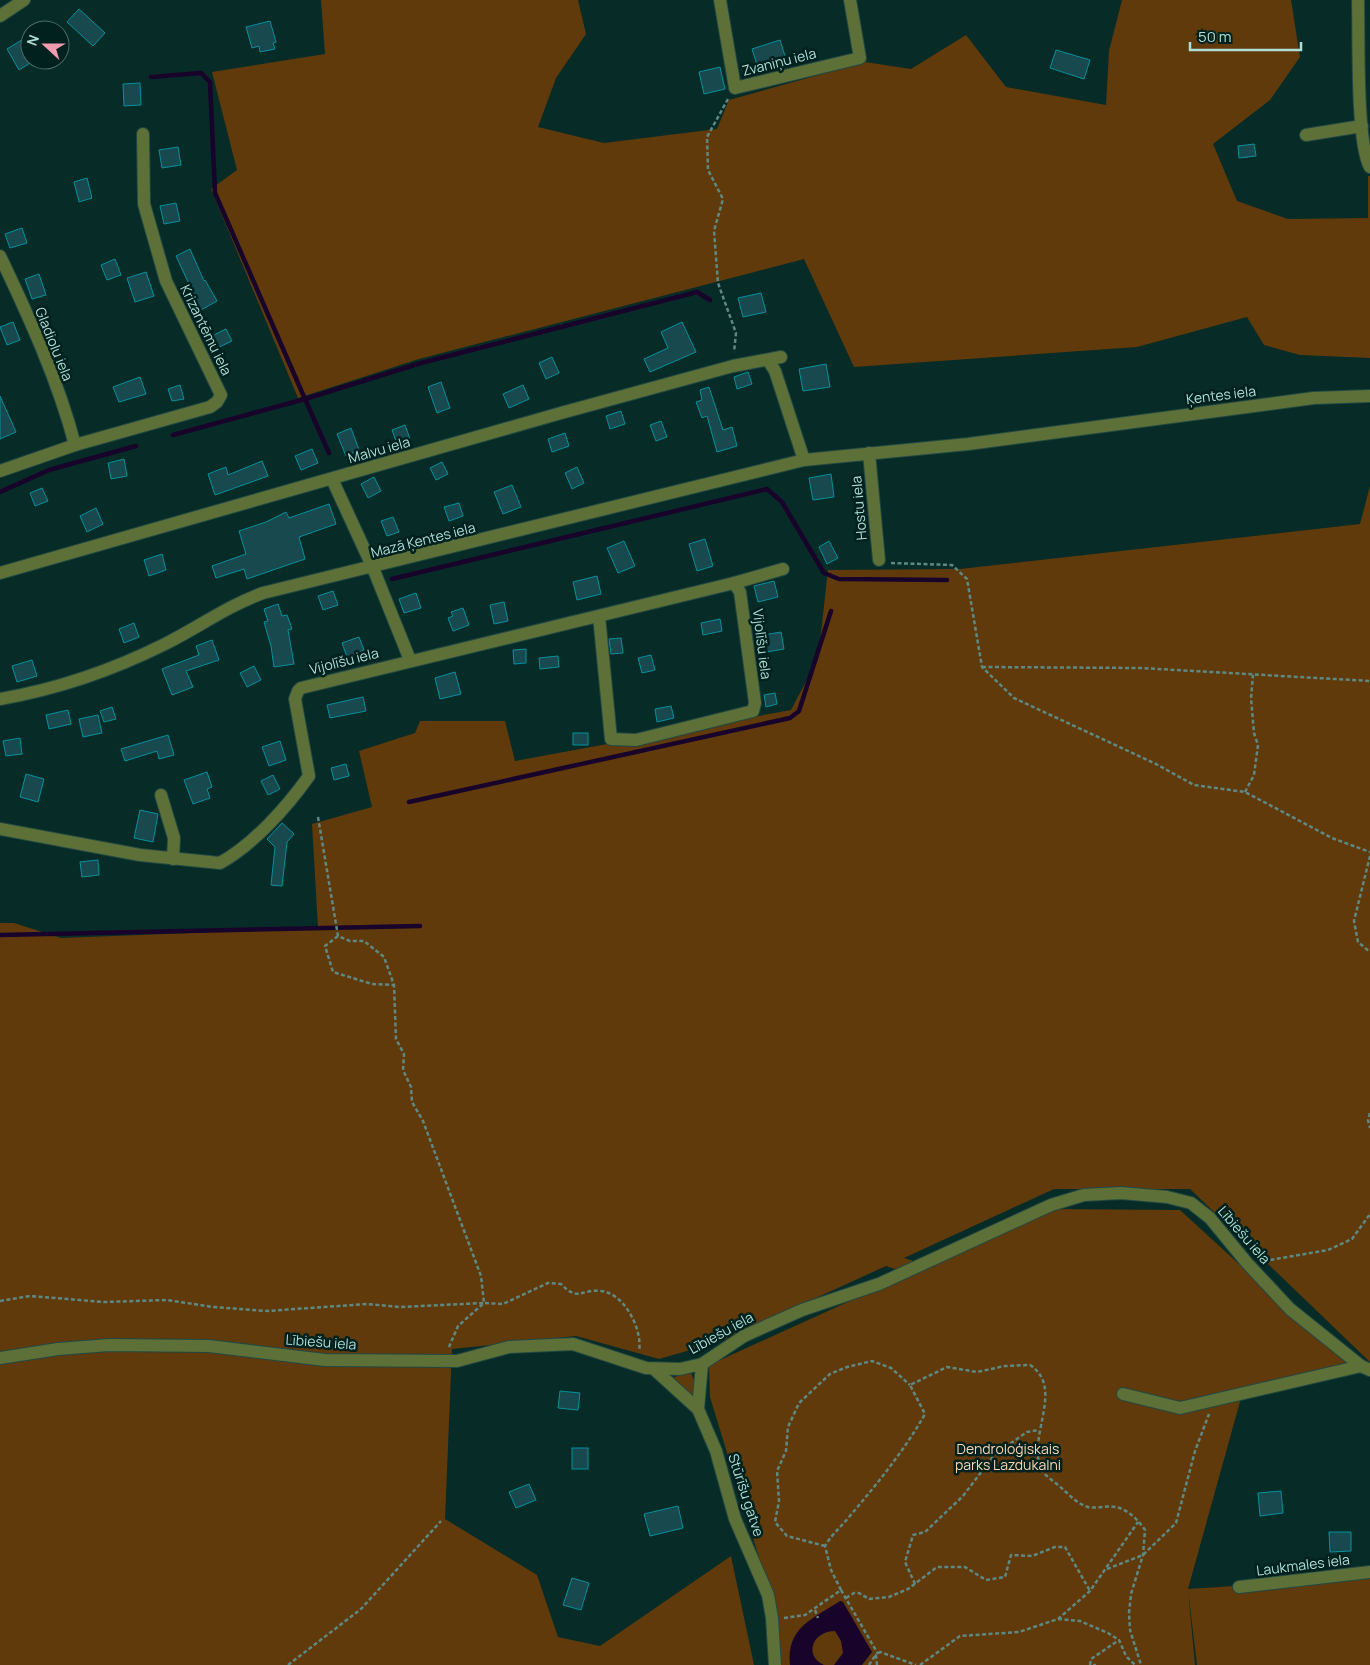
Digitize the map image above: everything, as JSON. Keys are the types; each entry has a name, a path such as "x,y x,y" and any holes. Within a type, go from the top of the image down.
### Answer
{"street":[{"path":"0,16 24,0"},
{"name":"Zvaniņu iela","path":"720,0 735,88 860,58 850,0"},
{"path":"1358,0 1362,126 1365,159 1370,167"},
{"path":"1306,135 1362,126"},
{"name":"Krizantēmu iela","path":"0,471 74,445 210,407 218,402 221,395 166,281 144,204 143,134"},
{"name":"Gladiolu iela","path":"0,256 68,418 74,445"},
{"name":"Malvu iela","path":"0,573 734,366 774,358 775,371 804,460"},
{"name":"Ķentes iela","path":"869,453 968,444 1075,428 1314,398 1370,396"},
{"name":"Mazā Ķentes iela","path":"0,699 89,678 113,669 168,643 219,612 263,593 373,568 804,460 869,453"},
{"name":"Hostu iela","path":"869,453 879,560"},
{"path":"332,479 373,568 410,660"},
{"name":"Vijolīšu iela","path":"0,829 173,859 220,863 244,847 304,784 309,776 295,699 301,688 410,660 734,583 783,569"},
{"name":"Vijolīšu iela","path":"599,616 611,739 636,740 753,711 755,703 740,592 734,583"},
{"path":"161,796 174,838 173,859"},
{"name":"Lībiešu iela","path":"0,1358 58,1349 100,1346 209,1346 325,1360 457,1361 509,1347 573,1344 635,1365 654,1369 680,1369 702,1364 736,1340 802,1310 879,1284 1051,1205 1084,1196 1121,1193 1167,1197 1191,1202 1210,1218 1247,1263 1290,1309 1366,1368"},
{"name":"Stūrīšu gatve","path":"702,1364 698,1409 716,1451 735,1519 768,1596 772,1618 775,1665"},
{"path":"1124,1394 1180,1408 1228,1396 1366,1368"},
{"path":"654,1369 698,1409"},
{"name":"Laukmales iela","path":"1239,1587 1370,1572"}],"path":[{"path":"734,366 736,333 718,283 714,231 723,199 708,170 707,137 719,112 735,88"},
{"path":"879,560 892,564 952,565 967,579 982,667 1014,698 1156,764 1194,785 1245,792 1332,838 1370,854 1354,921 1358,942 1370,952"},
{"path":"982,667 1141,668 1370,681"},
{"path":"1245,792 1254,775 1258,746 1254,733 1251,698 1252,675"},
{"path":"318,817 338,934"},
{"path":"338,934 350,941 364,941 384,957 394,985 396,1039 404,1054 403,1070 411,1087 412,1102 423,1122 481,1276 484,1303"},
{"path":"338,934 325,946 333,972 372,984 394,985"},
{"path":"1370,1113 1368,1120 1370,1128"},
{"path":"1247,1263 1328,1250 1352,1239 1370,1214"},
{"path":"0,1301 30,1296 104,1302 166,1300 213,1307 266,1311 367,1304 400,1307 484,1303 503,1304 548,1283 561,1284 569,1293 580,1295 600,1291 614,1296 627,1308 639,1338 640,1348 635,1365"},
{"path":"443,1361 458,1326 484,1303"},
{"path":"825,1546 787,1536 775,1522 779,1501 777,1470 786,1451 788,1427 799,1403 830,1374 846,1367 872,1361 891,1368 910,1384 925,1414 906,1447 849,1518 832,1534 825,1546 831,1570 876,1650 877,1665"},
{"path":"910,1384 947,1367 977,1372 1005,1366 1030,1364 1043,1376 1045,1404 1039,1430 1038,1458 1042,1471 1077,1502 1091,1508 1116,1507 1130,1514 1145,1530 1144,1556 1131,1594 1130,1612 1130,1630 1141,1665"},
{"path":"1105,1569 1144,1556 1176,1523 1200,1434 1209,1414 1228,1396"},
{"path":"915,1584 905,1562 913,1535 925,1532 963,1496 995,1454 1027,1432 1039,1430"},
{"path":"288,1665 361,1609 441,1520"},
{"path":"920,1665 960,1636 1019,1632 1058,1619 1090,1591 1138,1521"},
{"path":"846,1598 854,1593 859,1593 865,1598 876,1600 889,1597 915,1584 937,1568 965,1567 986,1580 1005,1577 1011,1555 1032,1556 1055,1548 1065,1547 1090,1591"},
{"path":"772,1618 797,1617 815,1610 841,1590"},
{"path":"815,1610 818,1618"},
{"path":"1058,1619 1080,1621 1119,1640 1126,1656 1135,1665"},
{"path":"1096,1665 1091,1665 1091,1659 1119,1640"},
{"path":"869,1665 877,1654"},
{"path":"877,1654 916,1665"}],"green space":[{"path":"321,0 578,0 586,34 556,78 538,127 604,143 717,129 729,100 865,62 911,69 966,35 1006,87 1106,105 1109,51 1122,0 1291,0 1300,57 1270,100 1213,144 1237,201 1288,219 1368,218 1368,176 1370,176 1370,358 1300,355 1264,345 1247,317 1137,347 854,367 804,259 419,359 298,398 211,189 237,170 212,72 325,54"},
{"name":"Dendroloģiskais parks Lazdukalni","path":"1370,486 1370,1362 1190,1189 1054,1189 904,1258 927,1265 1050,1209 1180,1210 1357,1372 1241,1398 1188,1589 1370,1577 1370,1665 1197,1665 1188,1590 1195,1665 779,1665 774,1607 710,1397 709,1365 909,1274 886,1266 722,1341 659,1359 576,1336 452,1349 445,1519 537,1575 558,1637 600,1646 731,1556 754,1665 0,1665 0,923 14,923 61,938 318,928 312,824 372,807 359,751 415,733 420,721 505,721 515,761 791,710 818,659 828,570 960,569 1360,524"},
{"path":"691,1373 694,1380 694,1398 669,1378"}],"shaded area":[{"path":"840,1601 843,1602 872,1652 862,1665 834,1665 843,1653 841,1641 835,1631 821,1635 813,1644 812,1650 814,1655 824,1665 790,1665 792,1642 803,1625"}],"building":[{"path":"79,9 105,33 93,46 70,25 69,20"},
{"path":"270,21 276,42 273,43 275,49 260,52 259,46 252,48 246,27"},
{"path":"780,40 785,56 757,65 752,49"},
{"path":"20,41 19,70 7,49"},
{"path":"1056,50 1090,60 1084,79 1050,68"},
{"path":"720,67 725,89 704,94 699,72"},
{"path":"140,83 141,105 124,106 123,84"},
{"path":"1254,144 1256,156 1239,158 1238,146"},
{"path":"178,147 181,165 162,168 159,150"},
{"path":"87,178 92,198 79,202 74,182"},
{"path":"176,203 180,221 164,224 160,206"},
{"path":"22,228 27,243 10,248 5,234"},
{"path":"190,249 204,281 217,301 201,310 176,256"},
{"path":"115,259 121,275 107,280 101,265"},
{"path":"146,272 154,296 135,302 127,278"},
{"path":"39,274 46,295 32,299 25,279"},
{"path":"761,293 766,312 743,317 738,298"},
{"path":"13,322 20,340 7,345 0,327"},
{"path":"682,322 696,352 650,372 644,359 668,348 661,332"},
{"path":"226,329 232,341 217,348 212,336"},
{"path":"552,357 559,373 546,379 539,363"},
{"path":"826,364 830,387 803,391 799,369"},
{"path":"748,372 752,384 737,389 734,377"},
{"path":"140,377 146,394 119,402 113,387"},
{"path":"441,382 450,408 437,413 428,387"},
{"path":"180,385 184,399 172,401 168,389"},
{"path":"523,385 529,399 509,408 503,394"},
{"path":"709,387 723,430 732,427 737,446 717,452 707,416 702,418 696,402 702,400 700,390"},
{"path":"0,396 16,432 0,439"},
{"path":"621,411 625,424 610,429 606,416"},
{"path":"661,421 667,437 656,441 650,425"},
{"path":"405,425 410,439 397,444 392,430"},
{"path":"351,428 359,450 346,456 337,434"},
{"path":"565,433 569,446 552,452 548,439"},
{"path":"312,449 318,463 301,470 295,456"},
{"path":"124,459 127,476 111,479 108,463"},
{"path":"262,461 268,476 215,495 208,474 226,467 228,475"},
{"path":"442,462 448,474 436,480 430,468"},
{"path":"577,467 584,483 572,489 565,473"},
{"path":"831,474 834,497 813,500 809,478"},
{"path":"374,477 381,491 368,498 361,484"},
{"path":"512,485 521,507 503,514 494,492"},
{"path":"42,488 48,501 35,506 30,493"},
{"path":"459,503 463,516 449,521 444,507"},
{"path":"329,504 336,524 299,537 305,559 247,579 244,569 216,578 212,566 246,554 239,531 266,522 286,512 289,518"},
{"path":"96,508 103,524 87,532 80,516"},
{"path":"393,517 399,532 387,536 381,521"},
{"path":"705,539 713,566 697,571 689,544"},
{"path":"624,541 635,566 618,573 607,548"},
{"path":"829,541 838,558 827,564 819,547"},
{"path":"162,554 166,570 149,576 144,560"},
{"path":"597,576 601,594 577,600 573,582"},
{"path":"774,581 778,597 758,602 754,586"},
{"path":"333,591 338,605 323,610 318,596"},
{"path":"416,593 421,608 404,613 399,599"},
{"path":"504,602 508,621 494,624 490,605"},
{"path":"278,604 282,616 287,615 292,629 288,630 294,664 274,667 271,646 264,622 268,621 264,609"},
{"path":"463,608 469,625 453,631 448,618 453,616 451,612"},
{"path":"720,619 722,631 703,635 701,623"},
{"path":"134,623 139,637 124,643 119,629"},
{"path":"781,632 784,649 761,653 758,636"},
{"path":"359,637 364,650 347,657 342,643"},
{"path":"621,638 623,653 611,654 609,639"},
{"path":"212,640 219,660 186,671 193,687 172,695 162,669 199,655 196,646"},
{"path":"526,649 526,663 514,664 513,650"},
{"path":"651,655 655,670 642,673 638,658"},
{"path":"558,656 559,667 540,669 539,658"},
{"path":"32,660 37,676 17,682 12,666"},
{"path":"254,666 261,680 247,687 240,673"},
{"path":"455,672 461,694 440,699 435,678"},
{"path":"775,693 777,704 766,707 764,695"},
{"path":"363,697 366,711 330,718 327,705"},
{"path":"671,706 674,718 657,722 655,709"},
{"path":"112,707 116,719 104,722 100,711"},
{"path":"68,710 71,724 49,729 46,715"},
{"path":"98,715 102,733 83,737 79,719"},
{"path":"573,733 588,733 588,745 573,745"},
{"path":"168,735 174,755 159,759 157,751 125,761 121,749"},
{"path":"20,738 22,754 6,756 3,741"},
{"path":"280,741 286,760 269,766 262,747"},
{"path":"346,764 349,776 334,780 331,768"},
{"path":"207,772 212,787 207,789 210,798 193,804 184,780"},
{"path":"26,774 44,779 38,802 20,797"},
{"path":"273,775 280,789 268,795 261,781"},
{"path":"140,810 158,814 153,842 134,838"},
{"path":"282,823 294,834 287,842 282,886 271,885 275,847 267,839"},
{"path":"98,860 99,875 82,877 80,862"},
{"path":"560,1391 580,1393 578,1410 558,1408"},
{"path":"572,1448 588,1448 588,1469 572,1469"},
{"path":"529,1484 536,1500 516,1508 509,1492"},
{"path":"1281,1491 1283,1513 1260,1516 1258,1493"},
{"path":"678,1506 683,1528 650,1536 644,1514"},
{"path":"1329,1532 1351,1532 1351,1551 1330,1552"},
{"path":"572,1578 589,1583 581,1610 563,1605"}],"waterway":[{"path":"151,77 201,73 210,82 215,193 305,399 421,363 697,292 710,300"},
{"path":"173,435 305,399 329,453"},
{"path":"0,492 49,470 136,446"},
{"path":"392,579 767,489 782,502 824,573 839,579 947,580"},
{"path":"409,802 790,718 799,711 831,611"},
{"path":"0,935 420,926"}]}
